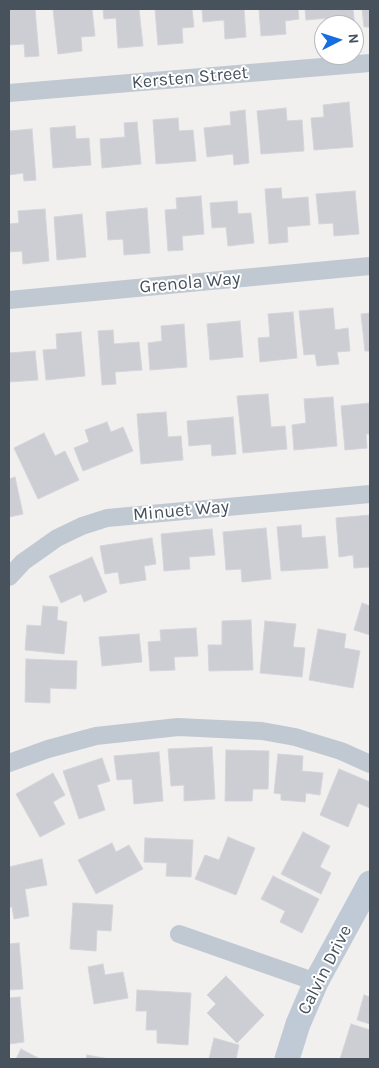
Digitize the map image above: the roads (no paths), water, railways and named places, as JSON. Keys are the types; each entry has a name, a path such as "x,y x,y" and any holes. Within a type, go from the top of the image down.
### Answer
{"street":[{"name":"Kersten Street","path":"9,93 370,63"},
{"name":"Grenola Way","path":"9,300 370,266"},
{"name":"Minuet Way","path":"9,577 23,562 57,538 82,526 107,518 370,494"},
{"path":"9,763 48,748 96,736 130,731 195,727 262,732 295,738 342,751 370,764"},
{"name":"Calvin Drive","path":"287,1059 298,1024 316,982 370,883"},
{"path":"179,934 316,982"}]}
